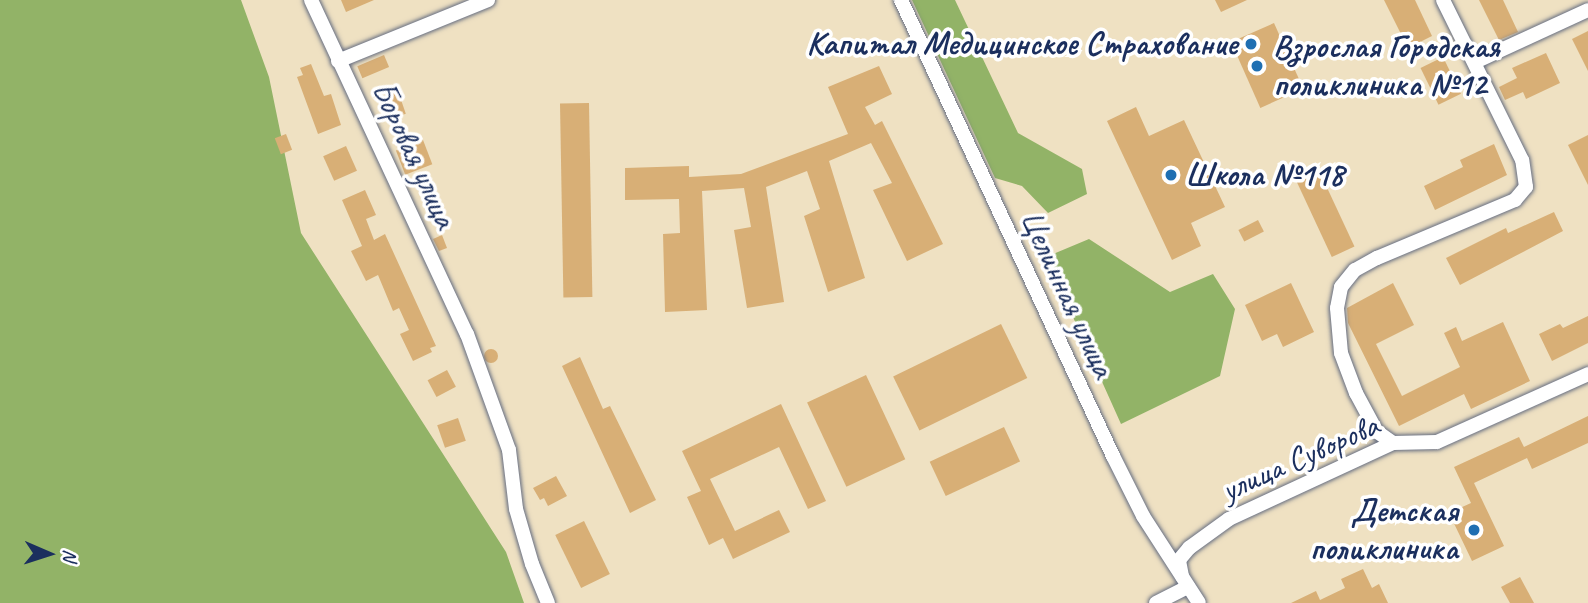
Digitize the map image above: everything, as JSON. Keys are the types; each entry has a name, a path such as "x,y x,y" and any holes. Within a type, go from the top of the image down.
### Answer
{"street":[{"name":"Боровая улица","path":"311,0 467,334 509,450 516,509 532,564 548,603"},
{"path":"338,61 488,0"},
{"name":"Целинная улица","path":"901,0 1113,456 1143,516 1199,603"},
{"path":"1393,443 1377,432 1356,393 1341,353 1337,308 1341,287 1356,270 1366,264 1515,200 1526,187 1521,160 1443,0"},
{"path":"1475,62 1588,10"},
{"name":"улица Суворова","path":"1185,583 1179,560 1188,548 1229,519 1393,443 1437,442 1588,374"},
{"path":"1156,603 1185,583"}],"green space":[{"path":"0,0 241,0 269,77 301,233 506,552 524,603 0,603"},
{"path":"912,0 955,0 1018,133 1082,169 1087,194 1048,213 1022,186 995,178"},
{"path":"1089,239 1170,292 1213,274 1235,309 1220,376 1121,424 1046,257"}],"building":[{"path":"341,0 374,0 346,12"},
{"path":"1215,0 1247,0 1221,12"},
{"path":"1384,0 1415,0 1432,36 1408,48"},
{"path":"1479,0 1503,0 1518,32 1499,40"},
{"name":"Взрослая Городская поликлиника №12","path":"1274,23 1303,89 1260,108 1231,42"},
{"path":"1588,31 1588,71 1572,39"},
{"path":"1546,53 1560,83 1526,99 1523,92 1505,100 1499,87 1517,78 1512,68"},
{"path":"384,55 389,67 362,78 357,66"},
{"path":"1443,57 1461,94 1439,105 1421,68"},
{"path":"311,64 324,96 331,94 341,125 318,134 297,77 303,75 300,68"},
{"path":"879,66 892,94 865,107 875,125 882,121 943,244 907,261 873,190 892,183 871,143 829,161 865,278 828,292 804,216 820,209 807,171 766,187 784,302 747,308 734,230 751,227 744,188 702,191 707,310 665,312 663,234 680,233 679,199 625,200 625,168 689,166 689,177 741,174 848,134 828,87"},
{"path":"398,91 406,114 385,121 377,98"},
{"path":"589,103 592,297 563,297 560,104"},
{"name":"Школа №118","path":"1136,107 1149,136 1184,120 1225,207 1191,223 1201,246 1172,260 1107,121"},
{"path":"286,134 292,150 281,154 275,138"},
{"path":"1588,135 1588,185 1568,145"},
{"path":"423,140 432,164 405,175 396,150"},
{"path":"1494,144 1507,175 1435,210 1424,186 1463,167 1460,160"},
{"path":"346,146 357,171 334,181 323,156"},
{"path":"1316,164 1354,246 1332,257 1293,175"},
{"path":"365,190 376,215 366,219 374,240 385,234 436,346 430,348 432,352 413,361 400,334 409,330 399,308 393,311 378,275 366,281 351,251 362,246 342,200"},
{"path":"1554,212 1563,231 1460,285 1446,258 1506,228 1508,233"},
{"path":"1258,220 1264,232 1244,242 1238,230"},
{"path":"442,235 447,248 439,251 433,239"},
{"path":"1291,283 1314,332 1283,347 1277,334 1262,341 1245,305"},
{"path":"1393,283 1414,325 1376,344 1402,396 1460,367 1444,333 1456,327 1462,341 1503,322 1530,381 1471,409 1464,394 1399,426 1348,323 1347,308"},
{"path":"1588,316 1588,343 1552,361 1539,334 1560,324 1563,328"},
{"path":"1001,324 1027,378 919,431 893,377"},
{"path":"488,349 494,349 498,356 494,363 488,363 484,359 484,353"},
{"path":"580,357 603,409 610,406 656,500 630,513 562,366"},
{"path":"447,370 456,387 436,397 428,380"},
{"path":"866,375 905,459 846,487 807,402"},
{"path":"781,404 826,501 808,509 779,447 710,479 735,531 779,510 790,532 733,559 723,538 709,545 687,497 701,491 682,451"},
{"path":"1588,416 1588,443 1532,469 1527,458 1474,483 1504,546 1472,561 1449,513 1471,503 1454,467 1519,437 1524,447"},
{"path":"458,418 466,441 445,448 437,425"},
{"path":"1004,427 1020,461 946,496 930,462"},
{"path":"556,476 567,496 548,506 544,498 540,500 533,488"},
{"path":"584,521 610,574 581,588 555,535"},
{"path":"1363,569 1372,588 1379,584 1388,603 1291,603 1316,591 1320,600 1345,588 1341,579"},
{"path":"1520,577 1534,603 1510,603 1501,587"}],"place":[{"name":"Капитал Медицинское Страхование","path":"1251,44"},
{"name":"Взрослая Городская поликлиника №12","path":"1257,66"},
{"name":"Школа №118","path":"1171,175"},
{"name":"Детская поликлиника","path":"1474,530"}]}
